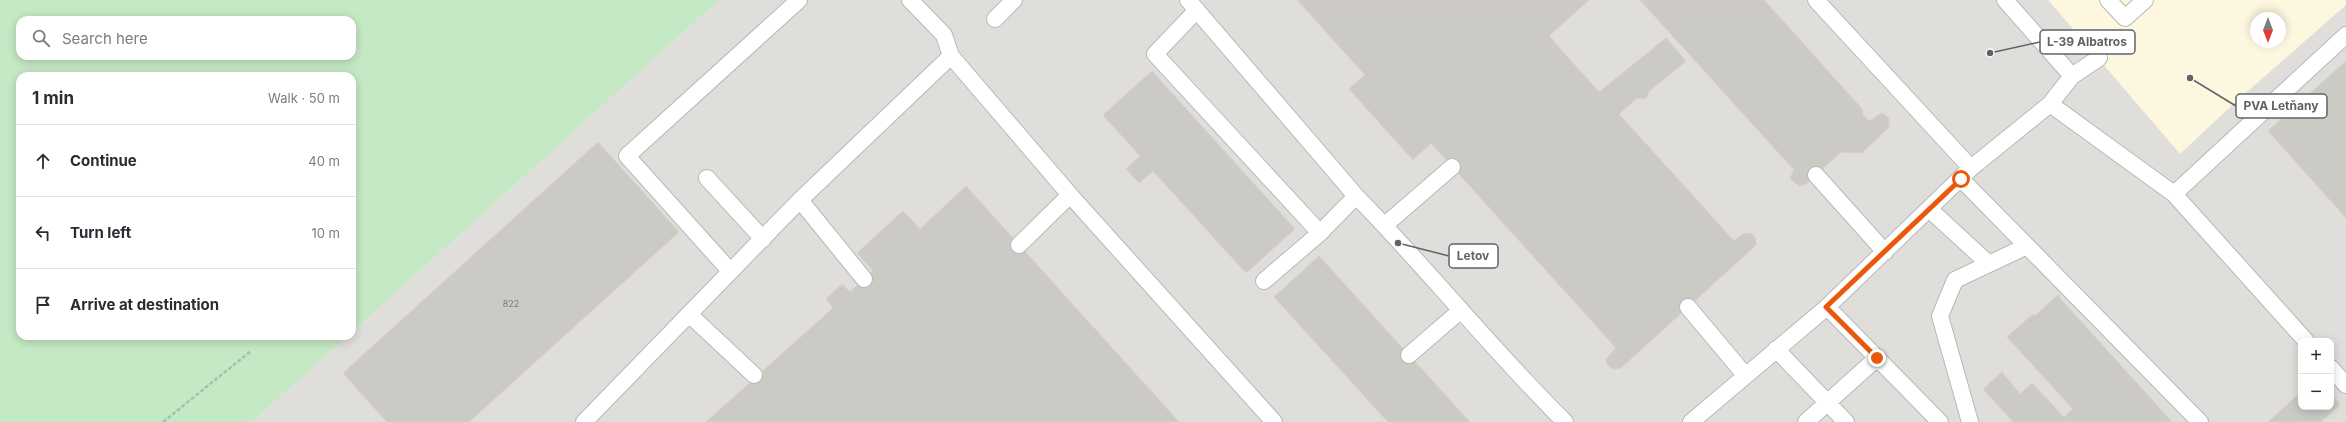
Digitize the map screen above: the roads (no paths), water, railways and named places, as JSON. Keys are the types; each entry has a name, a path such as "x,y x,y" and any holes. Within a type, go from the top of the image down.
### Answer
{"lane":[{"path":"730,271 627,156 799,0"},
{"path":"910,0 944,36 951,56 1070,195 1274,422"},
{"path":"995,19 1014,0"},
{"path":"1816,0 1966,173 2027,246 2200,422"},
{"path":"2005,0 2072,76"},
{"path":"2108,0 2125,18 2145,0"},
{"path":"1320,233 1155,54 1192,5 1356,196 1385,226 1460,311 1563,421"},
{"path":"2174,194 2346,35"},
{"path":"584,422 690,315 730,271 800,200 951,56"},
{"path":"1691,422 1826,307 1966,173 2050,104 2072,76 2100,58"},
{"path":"2050,104 2174,194 2303,338"},
{"path":"1385,226 1452,167"},
{"path":"1816,175 1885,252"},
{"path":"707,178 763,239"},
{"path":"1019,245 1070,195"},
{"path":"1264,281 1320,233 1356,196"},
{"path":"800,200 864,280"},
{"path":"1929,209 1989,264"},
{"path":"1970,422 1940,316 1955,280 2027,246"},
{"path":"1688,307 1746,375"},
{"path":"1826,307 1940,422"},
{"path":"1409,356 1460,311"},
{"path":"690,315 754,375"},
{"path":"1776,349 1846,422"},
{"path":"1806,422 1877,358"},
{"path":"2334,371 2346,385"}],"place":[{"name":"L-39 Albatros","path":"1990,53"},
{"name":"PVA Letňany","path":"2190,78"},
{"name":"Letov","path":"1398,243"}]}
